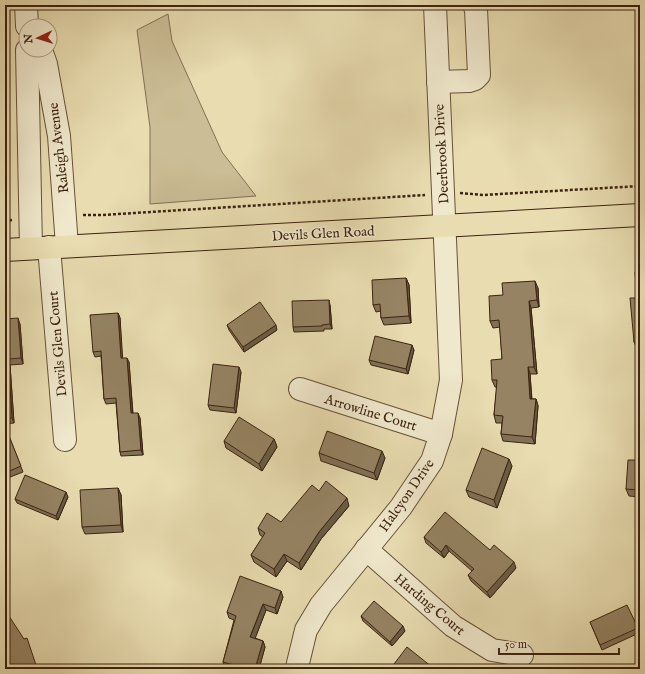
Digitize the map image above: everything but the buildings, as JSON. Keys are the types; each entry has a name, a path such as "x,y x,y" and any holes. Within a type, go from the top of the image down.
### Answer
{"main road":[{"name":"Devils Glen Road","path":"5,250 640,215"}],"street":[{"name":"Deerbrook Drive","path":"435,5 444,226"},
{"path":"438,82 469,81 476,79 479,75 476,9 474,5"},
{"name":"Raleigh Avenue","path":"27,58 30,217 49,247"},
{"name":"Raleigh Avenue","path":"44,58 59,136 65,215 49,247"},
{"name":"Halcyon Drive","path":"297,669 306,630 320,605 400,507 432,462 441,434 451,380 444,226"},
{"name":"Devils Glen Court","path":"49,247 65,440"},
{"name":"Arrowline Court","path":"300,389 441,434"},
{"name":"Harding Court","path":"366,549 453,626 492,650 522,655"}],"path":[{"path":"65,215 102,215 443,194 465,193 483,195 640,186"},
{"path":"5,221 30,217"}],"shaded area":[{"path":"168,14 172,41 222,152 256,196 150,204 150,127 137,30"}]}
